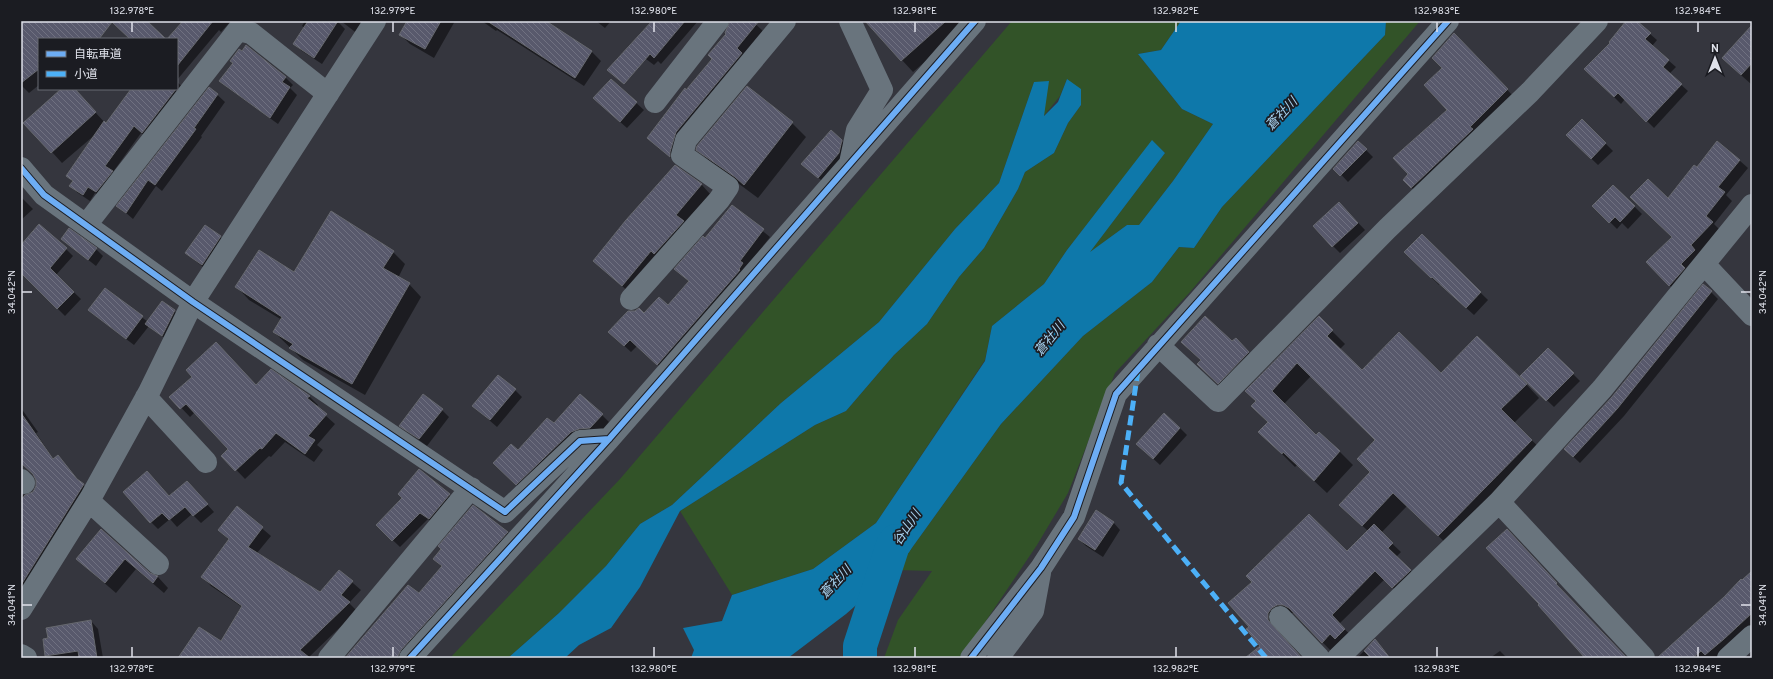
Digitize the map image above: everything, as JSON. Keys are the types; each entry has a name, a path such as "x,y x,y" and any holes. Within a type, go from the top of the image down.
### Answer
{"street":[{"path":"21,609 89,501 146,398 193,302 375,21"},
{"path":"655,102 718,21"},
{"path":"769,21 773,24 775,21"},
{"path":"631,299 719,200 728,187 682,155 686,140 786,21"},
{"path":"850,21 882,90 857,130 850,164"},
{"path":"410,658 609,440 975,21"},
{"path":"971,658 1041,568 1074,517 1116,394 1158,344 1448,21"},
{"path":"1158,344 1218,401 1387,229 1530,92 1597,21"},
{"path":"86,225 238,30 251,33 328,94"},
{"path":"21,168 44,195 193,302 505,512 580,441 609,440"},
{"path":"1338,658 1499,502 1602,389 1752,205"},
{"path":"1704,264 1752,315"},
{"path":"146,398 206,462"},
{"path":"330,658 471,488"},
{"path":"89,501 158,564"},
{"path":"1499,502 1644,658"},
{"path":"998,658 1033,611 1041,568"},
{"path":"1280,617 1319,658"},
{"path":"1728,658 1752,636"},
{"path":"21,655 26,658"}],"green space":[{"path":"1012,21 1181,21 1161,50 1138,54 1182,109 1213,124 1173,181 1139,225 1127,225 1089,253 1165,153 1152,141 1067,250 1044,284 992,326 985,360 876,523 813,569 732,595 680,511 815,425 846,411 894,355 927,324 959,277 984,248 1018,189 1025,172 1054,153 1068,123 1081,105 1067,79 1060,96 1043,117 1034,82 999,183 955,229 879,322 781,403 672,505 640,524 606,566 559,613 508,658 450,658 620,479"},
{"path":"1386,21 1420,21 1190,292 1115,373 1068,493 1037,545 971,643 959,658 884,658 898,620 932,571 896,570 1001,424 1083,336 1152,282 1179,247 1194,248 1222,207 1385,35"}],"water":[{"name":"蒼社川","path":"1181,21 1386,21 1385,35 1222,207 1194,248 1179,247 1152,282 1083,336 1001,424 896,570 846,614 788,658 691,658 694,650 683,628 722,621 732,595 813,569 876,523 985,361 992,326 1044,284 1067,250 1152,140 1165,153 1090,252 1127,225 1139,225 1173,181 1213,124 1182,109 1138,54 1161,50"},
{"path":"1067,79 1081,89 1081,105 1068,123 1054,153 1025,172 1018,189 984,248 959,277 927,324 894,355 846,411 815,425 680,511 640,587 611,628 579,645 565,658 508,658 559,613 606,566 640,524 672,505 781,403 879,322 955,229 999,183 1034,82 1049,81 1044,116 1058,102"}],"building":[{"path":"21,21 147,21 165,38 129,38 112,22 100,38 38,38 38,70 21,83"},
{"path":"183,21 213,21 178,65 178,38 168,38"},
{"path":"308,21 338,21 314,58 293,44"},
{"path":"407,21 441,21 425,49 399,35"},
{"path":"487,21 546,21 592,51 575,78"},
{"path":"652,21 685,21 654,58 650,54 624,84 607,70"},
{"path":"730,21 759,21 737,48 742,53 676,132 670,157 647,138 685,88 686,90 712,59 708,55 726,34 725,33"},
{"path":"865,21 946,21 901,61"},
{"path":"1626,21 1637,21 1651,33 1645,39 1669,60 1663,67 1682,84 1646,122 1618,93 1614,97 1584,69 1610,43 1609,42"},
{"path":"1752,25 1752,63 1741,75 1722,58"},
{"path":"1454,33 1508,89 1470,127 1473,129 1411,188 1403,180 1408,174 1393,158 1447,110 1424,85 1442,68 1432,58"},
{"path":"246,45 286,77 282,82 290,87 270,118 219,81 233,63 230,61 239,49 242,51"},
{"path":"611,79 637,102 620,122 593,98"},
{"path":"747,86 793,122 744,185 696,150 697,146"},
{"path":"209,87 218,94 194,128 196,129 155,185 148,180 126,213 116,206"},
{"path":"60,90 76,90 96,112 51,153 23,123"},
{"path":"130,90 175,90 142,133 134,126 105,166 113,171 96,192 88,187 83,195 69,186 73,181 66,176 104,121 106,123"},
{"path":"1582,119 1606,143 1591,159 1566,135"},
{"path":"831,130 842,140 839,153 818,178 801,164"},
{"path":"1358,141 1367,149 1340,176 1333,169"},
{"path":"1717,141 1740,160 1718,187 1725,192 1706,216 1713,222 1691,245 1695,250 1681,264 1685,268 1669,286 1646,262 1672,237 1630,197 1648,179 1668,198 1694,165 1697,167"},
{"path":"675,165 702,184 676,215 684,221 654,254 651,251 622,286 593,261 626,220"},
{"path":"1613,185 1635,206 1620,222 1615,217 1609,223 1592,206"},
{"path":"1339,202 1358,223 1332,247 1313,226"},
{"path":"732,205 764,229 740,261 743,263 739,269 740,270 657,365 630,340 624,346 608,332 628,311 635,311 639,308 644,313 659,297 668,305 689,281 674,269 703,236 705,238"},
{"path":"331,211 394,251 383,268 410,283 352,384 289,348 293,344 273,332 282,317 235,287 259,250 294,272"},
{"path":"39,224 67,248 50,268 74,292 57,309 21,273 21,245"},
{"path":"205,225 221,236 202,265 185,253"},
{"path":"69,228 97,248 88,260 61,239"},
{"path":"1422,234 1481,292 1466,308 1404,252"},
{"path":"1703,284 1712,291 1617,409 1573,457 1564,449 1612,397"},
{"path":"105,288 143,316 126,339 88,310"},
{"path":"162,301 175,310 162,336 145,324"},
{"path":"1205,316 1232,341 1236,338 1249,352 1218,384 1197,364 1201,360 1181,342"},
{"path":"1319,316 1333,330 1327,336 1362,370 1399,332 1441,373 1477,336 1527,384 1501,409 1532,440 1438,536 1393,493 1362,526 1339,505 1370,472 1357,459 1375,440 1297,363 1272,391 1316,435 1319,432 1340,451 1314,481 1283,452 1282,454 1258,432 1268,422 1251,406 1256,401 1245,391"},
{"path":"216,342 256,385 271,369 310,396 307,398 327,414 308,436 315,440 305,454 276,433 262,449 260,448 235,471 221,456 228,449 186,404 180,409 169,397 192,377 186,370"},
{"path":"1548,348 1574,373 1546,401 1520,376"},
{"path":"498,375 516,389 490,420 472,406"},
{"path":"423,394 443,409 419,439 399,426"},
{"path":"580,394 603,414 590,428 579,429 571,432 516,485 493,463 511,444 518,450 547,418 554,423"},
{"path":"21,413 53,459 58,455 77,479 84,484 21,585 21,500 25,495 33,492 36,486 36,480 33,474 21,463"},
{"path":"1164,413 1180,428 1153,459 1136,444"},
{"path":"419,469 450,494 429,519 420,513 392,541 376,525 402,498 398,494"},
{"path":"147,471 169,496 187,481 208,504 193,516 185,507 169,520 162,513 150,523 123,492"},
{"path":"473,505 508,532 401,650 397,658 345,658 408,585 419,593 442,566 433,559 441,549 438,546"},
{"path":"237,506 263,527 248,547 320,592 339,570 353,581 341,595 350,602 300,650 310,658 178,658 199,627 221,641 242,606 201,577 229,539 218,530"},
{"path":"1096,510 1114,522 1095,550 1078,539"},
{"path":"1309,514 1347,551 1374,524 1393,543 1388,548 1411,570 1392,588 1375,571 1332,615 1345,629 1335,639 1330,634 1322,643 1289,608 1283,605 1277,605 1268,613 1268,620 1302,658 1245,658 1260,646 1246,629 1249,627 1228,603 1252,582 1246,576"},
{"path":"101,529 150,573 158,576 153,583 125,559 105,583 76,559"},
{"path":"1507,529 1557,583 1556,584 1627,658 1585,658 1538,605 1539,604 1486,548"},
{"path":"1752,571 1752,613 1724,639 1705,655 1701,651 1693,658 1657,658 1724,597 1741,579 1742,580"},
{"path":"91,620 97,658 79,658 78,651 45,656 43,639 48,638 46,628"},
{"path":"1375,639 1390,658 1371,658 1364,651"}],"waterway":[{"name":"谷山川","path":"860,658 860,646 893,545 896,541"}],"marked path":[{"path":"1138,371 1121,483 1266,658"}],"cycle path":[{"path":"410,658 609,439 975,21"},
{"path":"971,658 1041,568 1074,517 1116,394 1448,21"},
{"path":"21,168 44,195 193,302 505,512 580,441 609,439"}]}
